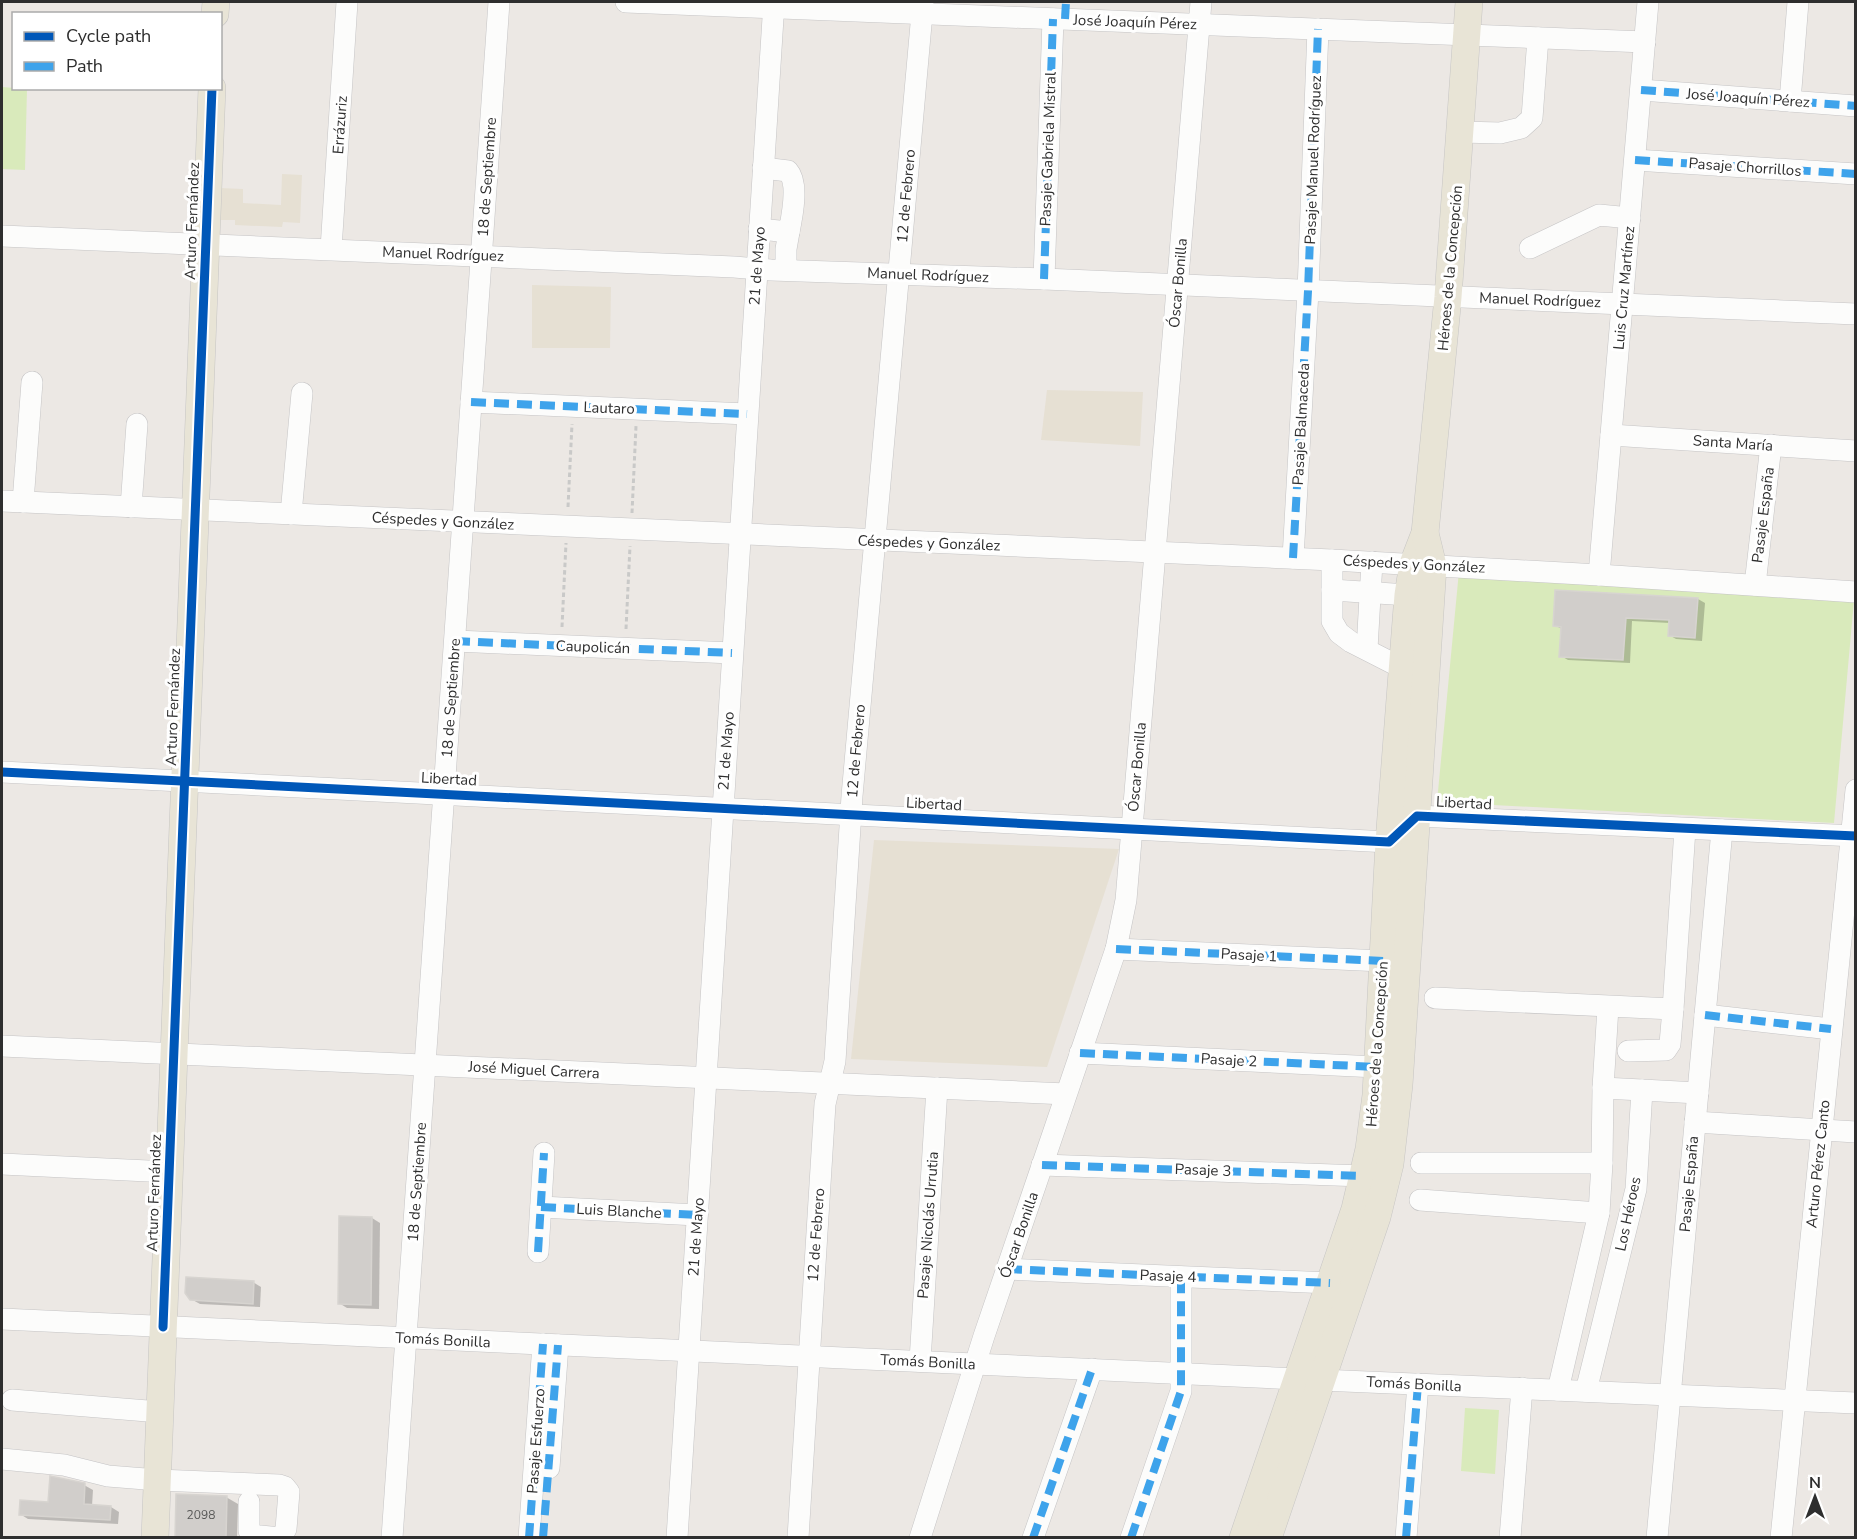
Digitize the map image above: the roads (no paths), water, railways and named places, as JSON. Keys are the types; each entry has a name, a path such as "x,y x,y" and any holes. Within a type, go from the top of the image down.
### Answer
{"main road":[{"name":"Héroes de la Concepción","path":"1268,1538 1310,1379 1330,1283 1364,1176 1373,1122 1389,842 1414,672 1448,297 1469,2"},
{"name":"Arturo Fernández","path":"155,1538 212,90"},
{"name":"Héroes de la Concepción","path":"1243,1538 1377,1217 1393,1147 1417,816 1414,672 1408,595 1423,565"}],"street":[{"name":"Errázuriz","path":"332,249 347,2"},
{"name":"18 de Septiembre","path":"392,1538 499,2"},
{"name":"José Joaquín Pérez","path":"626,2 1061,13 1199,25 1645,42"},
{"name":"Óscar Bonilla","path":"920,1538 975,1364 1116,949 1126,900 1201,2"},
{"name":"Luis Cruz Martínez","path":"1599,575 1648,2"},
{"path":"1790,101 1798,2"},
{"name":"21 de Mayo","path":"677,1538 773,4"},
{"name":"12 de Febrero","path":"798,1538 825,1104 835,1061 850,816 923,8"},
{"name":"Pasaje Gabriela Mistral","path":"1044,279 1061,13"},
{"name":"Pasaje Manuel Rodríguez","path":"1308,291 1318,30"},
{"path":"1460,132 1500,133 1521,128 1532,118 1538,38"},
{"name":"José Joaquín Pérez","path":"1641,90 1856,106"},
{"name":"Pasaje Chorrillos","path":"1635,160 1856,174"},
{"path":"763,168 788,171 794,181 793,210 786,249 786,270"},
{"path":"1530,248 1599,215 1630,218"},
{"path":"759,229 789,232"},
{"name":"Manuel Rodríguez","path":"2,236 1856,314"},
{"name":"Pasaje Balmaceda","path":"1293,558 1308,291"},
{"path":"23,502 32,382"},
{"path":"291,514 302,393"},
{"name":"Lautaro","path":"471,402 747,414"},
{"path":"131,507 137,424"},
{"name":"Santa María","path":"1611,435 1856,451"},
{"name":"Pasaje España","path":"1755,585 1771,445"},
{"name":"Céspedes y González","path":"2,501 1293,558 1856,592"},
{"path":"1332,560 1332,621 1334,626 1343,637 1414,672"},
{"path":"1367,649 1372,562"},
{"path":"1332,590 1408,595"},
{"name":"Caupolicán","path":"454,640 732,653"},
{"name":"Libertad","path":"2,772 1389,842 1417,816 1853,836"},
{"name":"Arturo Pérez Canto","path":"1780,1538 1856,790"},
{"path":"1628,1051 1666,1050 1670,1044 1685,829"},
{"name":"Pasaje España","path":"1657,1538 1722,830"},
{"name":"Pasaje 1","path":"1116,949 1383,961"},
{"path":"1436,998 1673,1009"},
{"path":"1558,1390 1599,1214 1608,1007"},
{"path":"1705,1016 1831,1029"},
{"name":"José Miguel Carrera","path":"2,1046 1066,1094"},
{"name":"Pasaje 2","path":"1080,1053 1377,1067"},
{"name":"Pasaje Nicolás Urrutia","path":"920,1361 937,1088"},
{"path":"1603,1089 1698,1093"},
{"name":"Los Héroes","path":"1586,1391 1636,1189 1642,1090"},
{"path":"1695,1122 1856,1132"},
{"path":"538,1252 544,1153"},
{"path":"1421,1163 1602,1163"},
{"path":"2,1164 169,1172"},
{"name":"Pasaje 3","path":"1042,1165 1364,1176"},
{"path":"1420,1200 1599,1214"},
{"name":"Luis Blanche","path":"541,1207 697,1215"},
{"name":"Pasaje 4","path":"1007,1269 1330,1283"},
{"path":"1131,1538 1180,1396 1182,1373 1181,1277"},
{"name":"Tomás Bonilla","path":"2,1319 1856,1403"},
{"name":"Pasaje Esfuerzo","path":"529,1538 550,1345"},
{"name":"Pasaje Esfuerzo","path":"543,1538 550,1345"},
{"path":"1033,1538 1092,1369"},
{"path":"1406,1538 1418,1384"},
{"path":"1510,1538 1522,1388"},
{"path":"12,1400 160,1412"},
{"path":"2,1459 64,1465 101,1475 279,1485 285,1487 289,1492 286,1529 280,1538 252,1535 249,1531 249,1502"}]}
